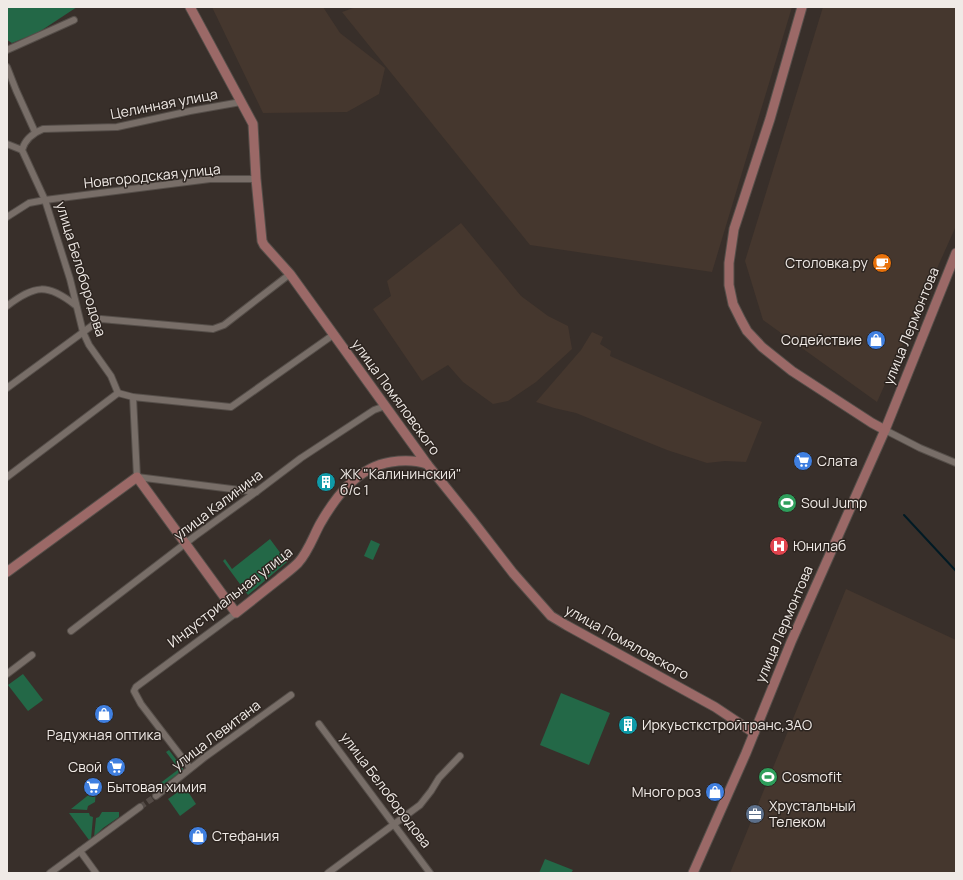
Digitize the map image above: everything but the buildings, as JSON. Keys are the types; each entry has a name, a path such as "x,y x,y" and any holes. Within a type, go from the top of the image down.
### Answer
{"street":[{"name":"улица Помяловского","path":"190,7 253,124 256,179 262,241 264,245 290,274 427,464 513,573 551,616 715,707 754,733"},
{"path":"802,7 770,119 734,229 729,263 729,285 733,304 747,331 762,347 792,371 872,423 920,448 956,463"},
{"path":"7,50 74,20"},
{"path":"7,67 35,132 27,139 22,150 7,144"},
{"name":"Целинная улица","path":"35,132 49,128 117,127 190,111 241,102"},
{"name":"улица Белобородова","path":"22,150 45,200 70,279 75,305 83,332 89,345 111,376 118,393"},
{"name":"Новгородская улица","path":"7,217 16,210 30,203 45,200 210,179 256,179"},
{"name":"улица Лермонтова","path":"693,873 754,733 791,642 885,430 956,253"},
{"path":"7,388 101,319 213,329 224,325 290,274"},
{"path":"7,306 23,294 37,289 55,291 75,305"},
{"path":"7,477 118,393 232,407 333,335"},
{"path":"134,396 137,477 236,613"},
{"name":"улица Калинина","path":"72,631 301,458 358,419 385,406"},
{"name":"Индустриальная улица","path":"190,768 141,704 134,691 136,688 236,613 297,564 309,548 320,523 342,492 356,477 369,468 382,464 407,460 427,464"},
{"path":"7,572 137,477 256,492"},
{"path":"7,674 32,655"},
{"name":"улица Левитана","path":"156,796 190,768 290,696"},
{"name":"улица Белобородова","path":"319,724 430,873"},
{"path":"328,873 420,805 431,792 439,778 460,756"},
{"path":"50,873 140,807"},
{"path":"80,851 96,873"}],"shaded area":[{"path":"212,7 323,7 340,33 385,68 379,94 347,112 263,113"},
{"path":"356,7 792,7 712,272 530,245 342,12"},
{"path":"823,7 956,7 956,226 877,402 763,320 745,261"},
{"path":"461,223 521,296 548,316 568,326 572,349 536,382 508,401 493,404 463,382 448,365 422,381 373,309 391,296 387,281"},
{"path":"592,332 603,337 600,344 611,351 610,356 762,422 746,462 725,461 707,463 667,450 576,413 536,402 581,350"},
{"path":"846,589 956,640 956,873 730,873"}],"green space":[{"path":"7,7 77,7 39,32 12,43 7,40"},
{"path":"270,539 287,562 248,595 223,561 225,559 232,569"},
{"path":"371,540 380,544 373,560 364,556"},
{"path":"23,674 43,700 28,711 8,685"},
{"path":"561,693 610,713 589,765 540,745"},
{"path":"169,750 183,767 183,770 164,784 159,784 179,769 166,752"},
{"path":"185,787 196,804 180,816 168,799"},
{"path":"96,789 95,802 88,806 87,810 71,809"},
{"path":"102,812 119,812 119,817 103,828 94,837 96,818 99,817"},
{"path":"69,813 89,813 90,816 93,817 91,839 89,840"},
{"path":"545,859 573,870 571,873 539,873"}],"waterway":[{"path":"904,515 956,571"}],"tunnel":[{"path":"140,807 156,796"}],"place":[{"name":"Столовка.ру","path":"882,263"},
{"name":"Содействие","path":"876,340"},
{"name":"Слата","path":"803,461"},
{"name":"ЖК \"Калининский\" б/с 1","path":"326,482"},
{"name":"Soul Jump","path":"787,503"},
{"name":"Юнилаб","path":"779,546"},
{"name":"Радужная оптика","path":"104,714"},
{"name":"Иркуьсткстройтранс,ЗАО","path":"628,725"},
{"name":"Свой","path":"116,767"},
{"name":"Cosmofit","path":"768,777"},
{"name":"Бытовая химия","path":"93,787"},
{"name":"Много роз","path":"715,792"},
{"name":"Хрустальный Телеком","path":"755,814"},
{"name":"Стефания","path":"198,836"}]}
